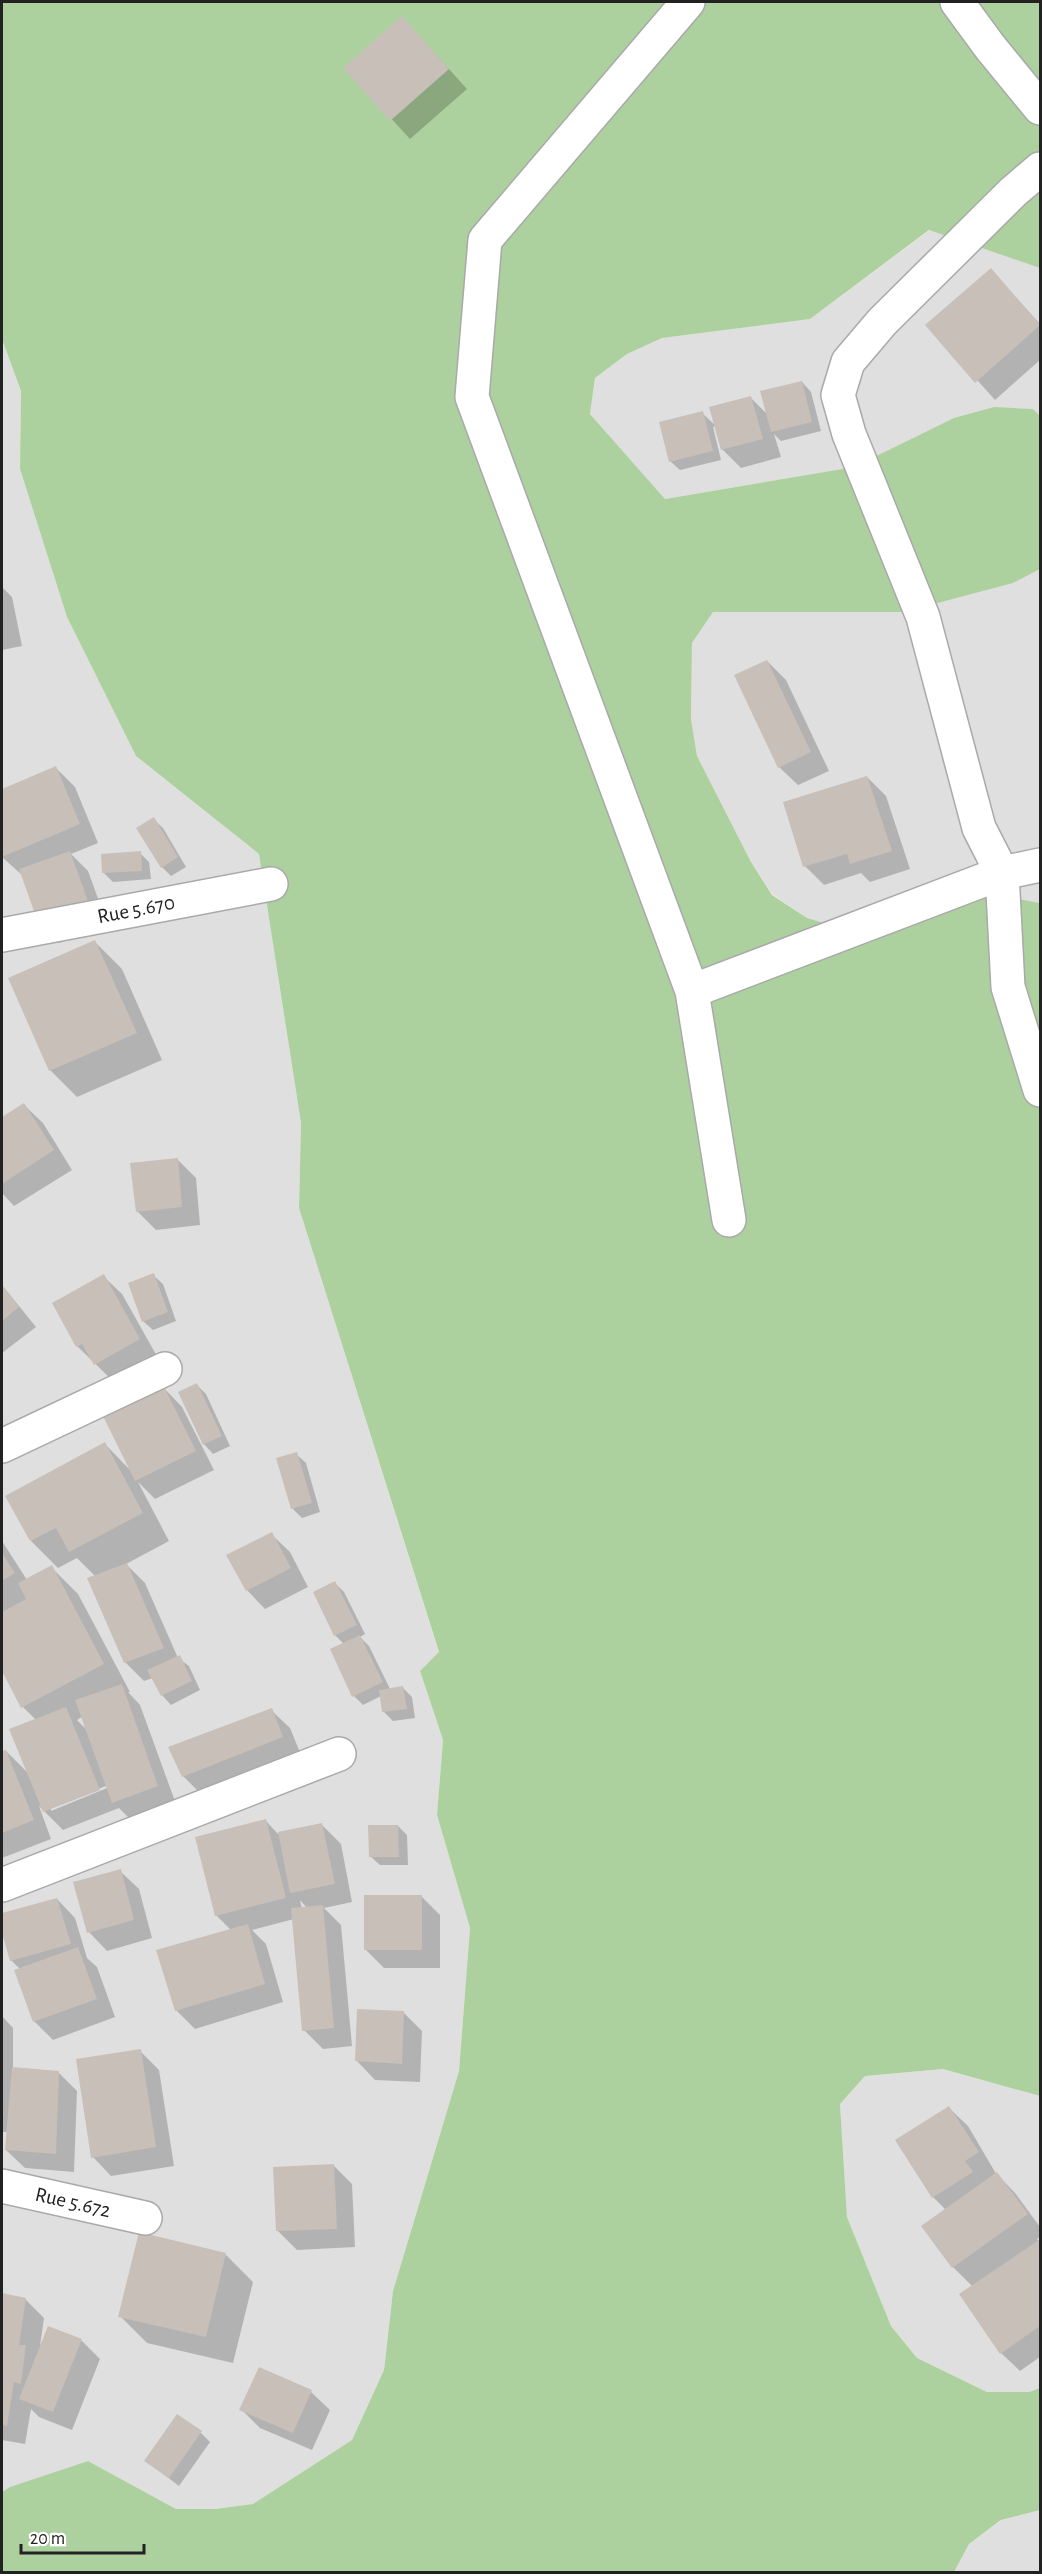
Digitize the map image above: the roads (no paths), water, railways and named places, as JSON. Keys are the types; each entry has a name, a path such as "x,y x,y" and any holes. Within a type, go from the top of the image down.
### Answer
{"street":[{"path":"688,2 485,240 472,397 692,991 729,1220"},
{"path":"957,2 990,47 1041,108"},
{"path":"1041,169 1012,192 882,322 848,362 838,395 849,434 923,617 979,828 1002,873 1008,987 1041,1090"},
{"path":"692,991 1002,873 1041,865"},
{"name":"Rue 5.670","path":"2,935 271,884"},
{"path":"2,1446 165,1369"},
{"path":"2,1885 339,1754"},
{"name":"Rue 5.672","path":"2,2186 146,2218"}]}
